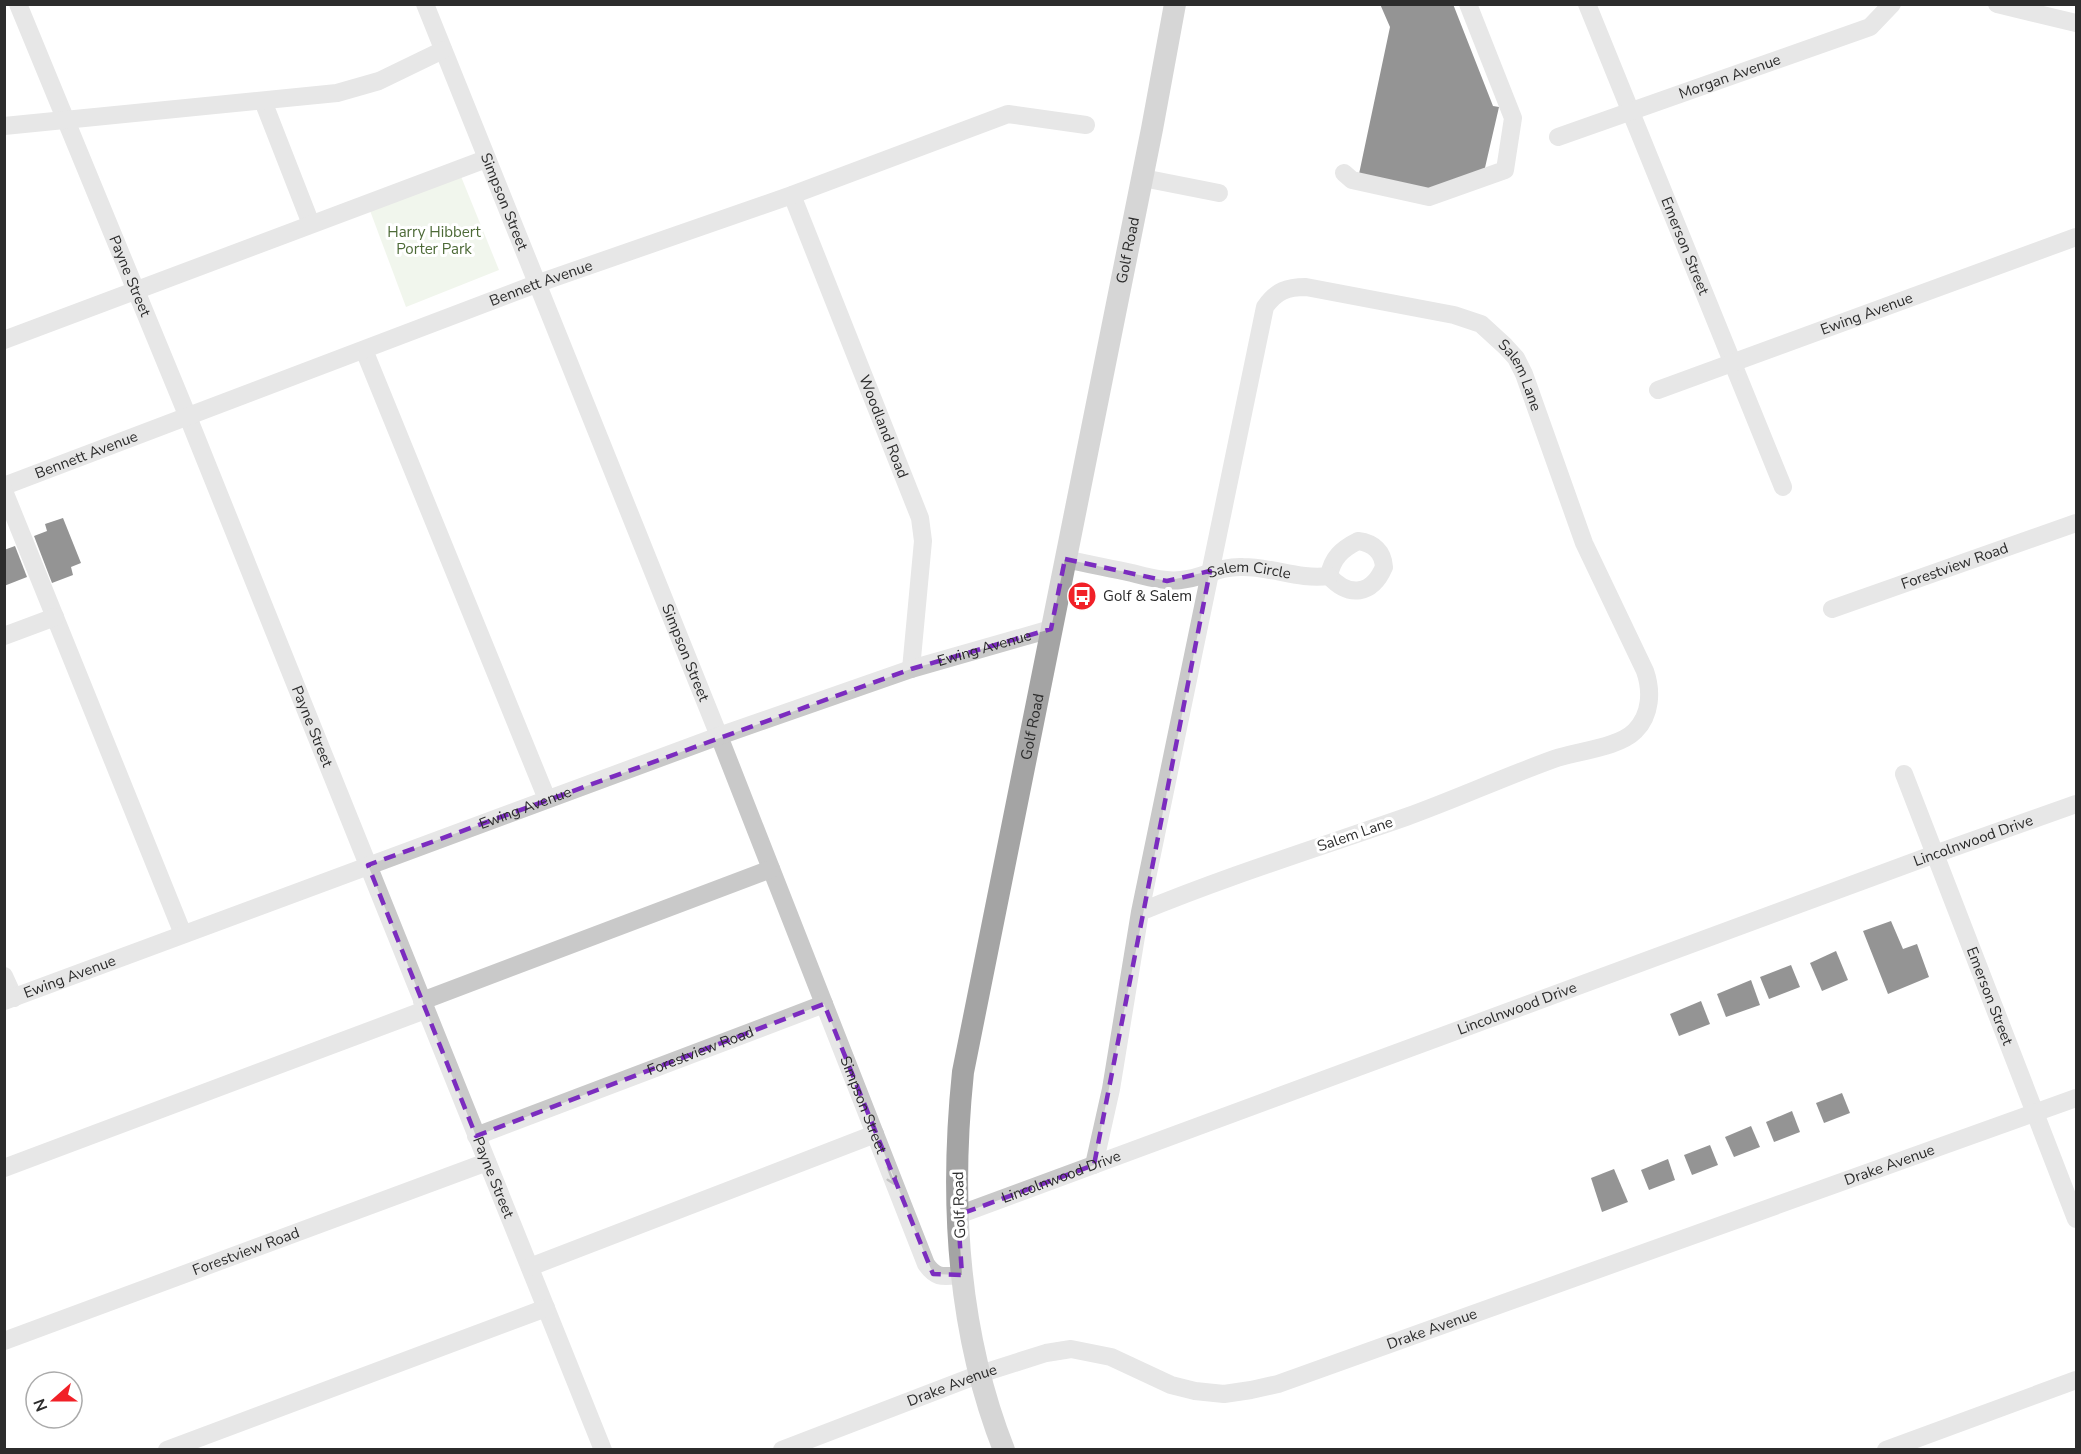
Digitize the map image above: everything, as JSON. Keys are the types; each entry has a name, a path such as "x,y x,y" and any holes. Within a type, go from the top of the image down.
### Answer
{"main road":[{"name":"Golf Road","path":"1004,1449 980,1374 962,1275 958,1215 958,1114 963,1072 1143,178 1175,4"}],"street":[{"name":"Payne Street","path":"18,4 189,417 603,1449"},
{"name":"Simpson Street","path":"425,4 771,869 926,1264 933,1274 938,1276 962,1275"},
{"path":"1344,172 1352,180 1429,197 1505,170 1513,118 1468,4"},
{"name":"Emerson Street","path":"1587,4 1783,487"},
{"name":"Morgan Avenue","path":"1558,137 1870,27 1892,4"},
{"path":"1997,4 2076,23"},
{"path":"4,126 337,93 379,81 443,50"},
{"path":"263,101 311,224"},
{"name":"Bennett Avenue","path":"4,486 536,284 792,195 1008,114 1086,125"},
{"path":"4,340 486,159"},
{"path":"1143,178 1219,193"},
{"name":"Woodland Road","path":"792,195 920,518 923,542 911,669"},
{"name":"Ewing Avenue","path":"1658,390 2076,237"},
{"name":"Salem Lane","path":"1094,1165 1111,1089 1140,912 1265,307 1285,288 1306,287 1481,324 1493,333 1516,358 1524,374 1584,543 1645,671 1649,683 1648,708 1635,731 1624,739 1556,758 1407,816 1195,889 1140,912"},
{"path":"364,350 547,799"},
{"path":"4,492 183,934"},
{"name":"Forestview Road","path":"1832,609 2076,522"},
{"name":"Salem Circle","path":"1065,559 1167,581 1194,578 1227,567 1273,569 1307,578 1329,576"},
{"path":"4,636 55,617"},
{"name":"Ewing Avenue","path":"9,999 718,736 911,669 1051,629"},
{"name":"Emerson Street","path":"1904,774 2076,1219"},
{"name":"Lincolnwood Drive","path":"958,1215 2076,804"},
{"path":"4,1168 771,869"},
{"path":"4,976 9,999"},
{"name":"Forestview Road","path":"476,1136 824,1004"},
{"name":"Drake Avenue","path":"782,1449 980,1374 1046,1353 1071,1349 1111,1358 1131,1365 1171,1385 1195,1391 1224,1394 1269,1386 2076,1098"},
{"path":"530,1268 875,1134"},
{"name":"Forestview Road","path":"4,1341 487,1162"},
{"path":"167,1449 546,1308"},
{"path":"1886,1449 2076,1380"}],"highlighted area":[{"path":"1065,559 1167,581 1210,571 1094,1165 958,1215 962,1275 933,1274 824,1004 476,1136 368,865 911,669 1051,629"}],"green space":[{"name":"Harry Hibbert Porter Park","path":"460,174 499,270 406,307 369,208"}],"building":[{"path":"1380,4 1453,4 1493,106 1499,107 1484,172 1430,190 1359,174 1390,27"},
{"path":"63,518 81,563 71,567 73,575 52,583 34,536 47,531 45,524"},
{"path":"15,546 27,577 4,586 4,550"},
{"path":"1891,921 1903,949 1917,944 1929,977 1888,994 1863,931"},
{"path":"1836,951 1848,980 1822,991 1810,963"},
{"path":"1791,965 1800,987 1769,999 1760,977"},
{"path":"1751,980 1760,1005 1726,1017 1717,994"},
{"path":"1701,1001 1710,1024 1679,1036 1670,1014"},
{"path":"1842,1093 1850,1113 1824,1123 1816,1103"},
{"path":"1792,1111 1800,1132 1774,1142 1766,1122"},
{"path":"1751,1126 1760,1147 1734,1157 1725,1137"},
{"path":"1710,1145 1718,1165 1692,1175 1684,1155"},
{"path":"1668,1159 1675,1180 1649,1190 1641,1170"},
{"path":"1614,1169 1628,1202 1602,1212 1591,1178"}],"place":[{"name":"Golf & Salem","path":"1082,596"}]}
